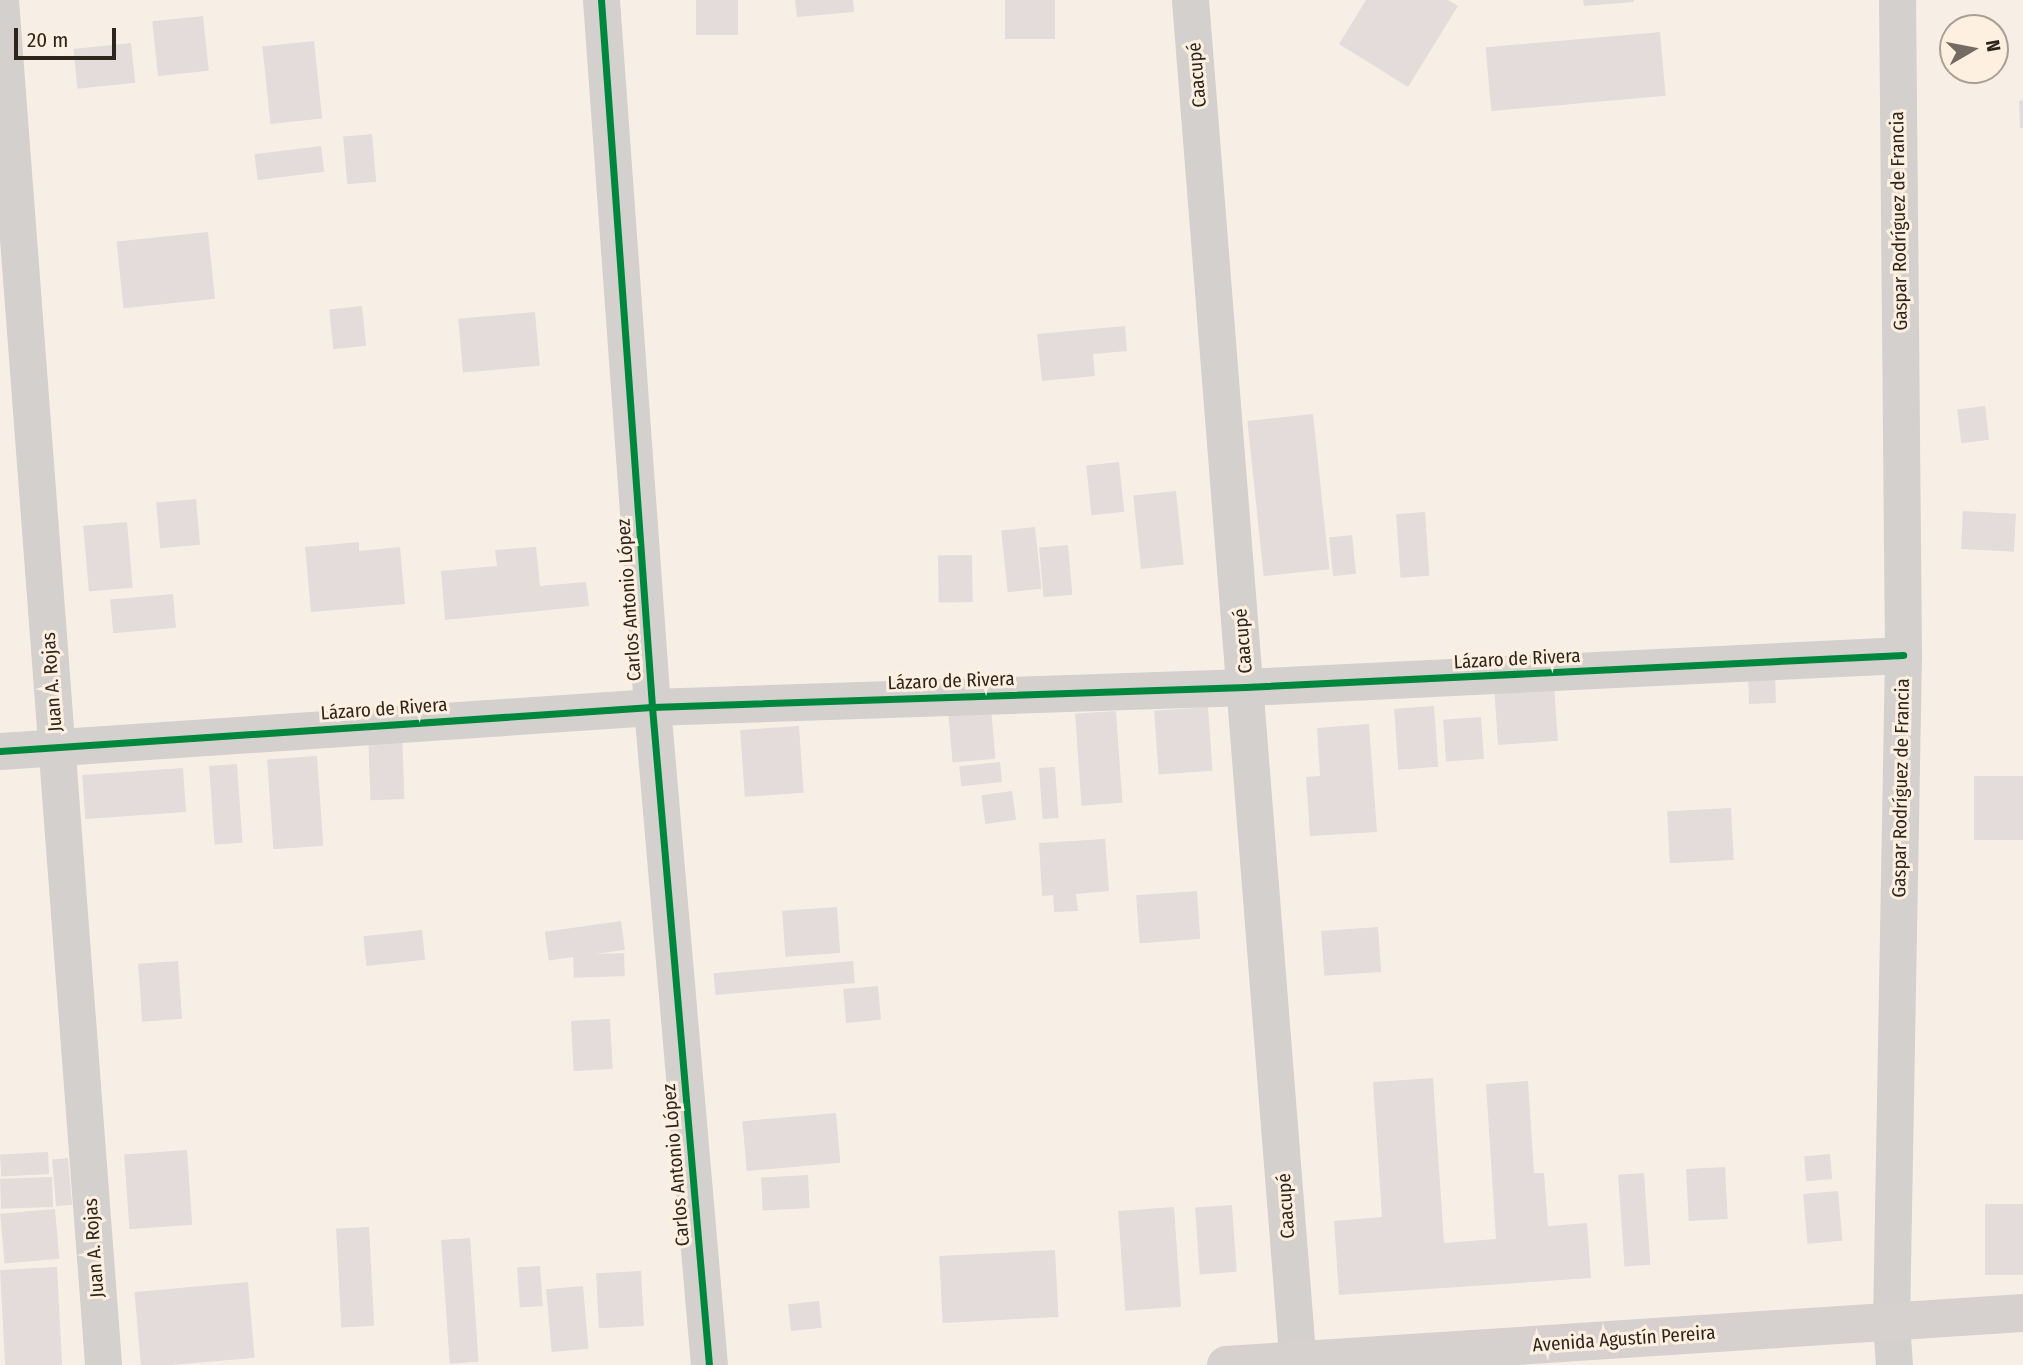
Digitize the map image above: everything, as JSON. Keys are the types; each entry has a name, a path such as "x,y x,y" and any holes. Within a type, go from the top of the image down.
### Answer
{"main road":[{"name":"Avenida Agustín Pereira","path":"1226,1365 2023,1313"}],"street":[{"name":"Juan A. Rojas","path":"0,0 103,1365"},
{"name":"Carlos Antonio López","path":"601,0 652,707 709,1365"},
{"name":"Caacupé","path":"1190,0 1298,1362"},
{"name":"Gaspar Rodríguez de Francia","path":"1894,1365 1891,1322 1903,656 1897,0"},
{"name":"Lázaro de Rivera","path":"0,751 652,707 1246,687 1903,656"}],"building":[{"path":"696,0 738,0 738,35 696,35"},
{"path":"795,0 853,0 854,12 797,17"},
{"path":"1005,0 1055,0 1055,39 1005,39"},
{"path":"1366,0 1448,0 1458,6 1408,87 1339,44"},
{"path":"1583,0 1634,0 1634,2 1584,6"},
{"path":"203,16 209,71 158,76 152,21"},
{"path":"1660,32 1666,96 1491,111 1486,47"},
{"path":"314,41 322,119 270,124 262,46"},
{"path":"131,43 135,83 77,89 73,49"},
{"path":"2023,100 2023,128 2020,128 2019,101"},
{"path":"372,134 376,182 347,184 343,137"},
{"path":"321,146 324,172 258,180 254,154"},
{"path":"208,232 215,299 124,308 117,242"},
{"path":"362,306 366,346 333,349 329,309"},
{"path":"535,312 540,366 463,373 458,319"},
{"path":"1125,326 1127,351 1093,354 1095,376 1042,381 1037,334"},
{"path":"1985,406 1989,440 1961,443 1957,409"},
{"path":"1313,414 1329,569 1264,576 1247,421"},
{"path":"1119,462 1124,512 1091,515 1086,465"},
{"path":"1176,491 1184,565 1141,569 1133,495"},
{"path":"196,499 200,545 160,548 156,502"},
{"path":"1963,511 2016,514 2014,552 1961,549"},
{"path":"1425,512 1429,576 1401,578 1396,514"},
{"path":"127,522 133,588 89,592 83,526"},
{"path":"1035,527 1041,589 1008,592 1001,531"},
{"path":"1352,535 1356,574 1333,576 1329,537"},
{"path":"359,542 359,551 400,547 405,604 311,612 305,547"},
{"path":"1068,545 1072,595 1043,597 1039,548"},
{"path":"536,547 540,586 586,582 589,606 445,620 441,571 497,566 495,550"},
{"path":"972,555 973,602 939,603 938,556"},
{"path":"173,594 176,628 113,633 110,599"},
{"path":"1775,674 1776,703 1749,704 1748,675"},
{"path":"1554,685 1558,741 1498,745 1494,689"},
{"path":"990,697 995,759 953,763 947,701"},
{"path":"1434,706 1438,767 1398,770 1394,709"},
{"path":"1208,707 1212,771 1159,775 1154,711"},
{"path":"1116,711 1122,803 1082,806 1075,714"},
{"path":"1481,717 1484,759 1446,762 1443,720"},
{"path":"1369,724 1377,832 1310,836 1306,777 1320,776 1317,728"},
{"path":"799,726 804,793 745,797 740,730"},
{"path":"402,730 404,799 370,800 368,731"},
{"path":"317,756 323,846 273,849 267,759"},
{"path":"1000,762 1002,782 961,786 959,766"},
{"path":"237,764 243,843 215,845 209,766"},
{"path":"1055,767 1059,818 1043,819 1039,768"},
{"path":"183,768 186,812 85,819 82,775"},
{"path":"1974,776 2023,776 2023,840 1974,840"},
{"path":"1012,791 1016,820 985,824 981,795"},
{"path":"1731,808 1734,860 1670,863 1667,811"},
{"path":"1105,839 1109,891 1076,894 1078,911 1054,912 1053,895 1042,896 1039,843"},
{"path":"1197,891 1200,939 1139,943 1136,895"},
{"path":"837,907 840,953 785,957 782,911"},
{"path":"621,921 625,950 549,960 545,932"},
{"path":"1378,927 1381,972 1324,976 1321,931"},
{"path":"422,930 425,960 366,966 363,936"},
{"path":"624,953 625,976 574,978 573,955"},
{"path":"178,961 182,1019 142,1022 138,964"},
{"path":"853,961 855,983 715,995 714,973"},
{"path":"878,986 881,1020 846,1023 843,989"},
{"path":"610,1019 613,1069 574,1071 571,1021"},
{"path":"1433,1078 1444,1243 1496,1239 1486,1084 1528,1081 1534,1173 1544,1173 1548,1226 1587,1223 1591,1278 1339,1295 1334,1221 1382,1217 1373,1082"},
{"path":"836,1113 840,1163 747,1171 742,1121"},
{"path":"187,1150 192,1225 129,1229 124,1154"},
{"path":"48,1152 49,1174 1,1176 0,1155"},
{"path":"1830,1154 1832,1179 1806,1181 1804,1156"},
{"path":"68,1158 72,1205 56,1206 52,1159"},
{"path":"1725,1167 1728,1219 1689,1221 1686,1169"},
{"path":"1644,1173 1650,1265 1624,1267 1618,1175"},
{"path":"808,1175 810,1208 763,1210 761,1177"},
{"path":"52,1177 53,1207 1,1209 0,1179"},
{"path":"1838,1191 1842,1241 1807,1244 1803,1194"},
{"path":"1985,1204 2023,1204 2023,1275 1985,1275"},
{"path":"1232,1205 1237,1272 1200,1274 1195,1208"},
{"path":"1174,1207 1181,1307 1125,1311 1118,1211"},
{"path":"55,1209 59,1259 5,1264 0,1214"},
{"path":"369,1227 374,1326 341,1328 336,1229"},
{"path":"470,1238 479,1362 450,1364 441,1240"},
{"path":"1055,1250 1059,1317 943,1323 939,1256"},
{"path":"540,1266 543,1306 520,1308 517,1268"},
{"path":"57,1267 62,1365 5,1365 0,1270"},
{"path":"641,1271 644,1326 599,1328 596,1273"},
{"path":"248,1282 255,1358 141,1365 134,1292"},
{"path":"583,1286 588,1349 552,1352 546,1289"},
{"path":"819,1301 822,1328 791,1331 788,1304"}],"cycle path":[{"path":"601,0 652,707 709,1365"},
{"path":"0,751 652,707 1246,687 1903,655"}]}
